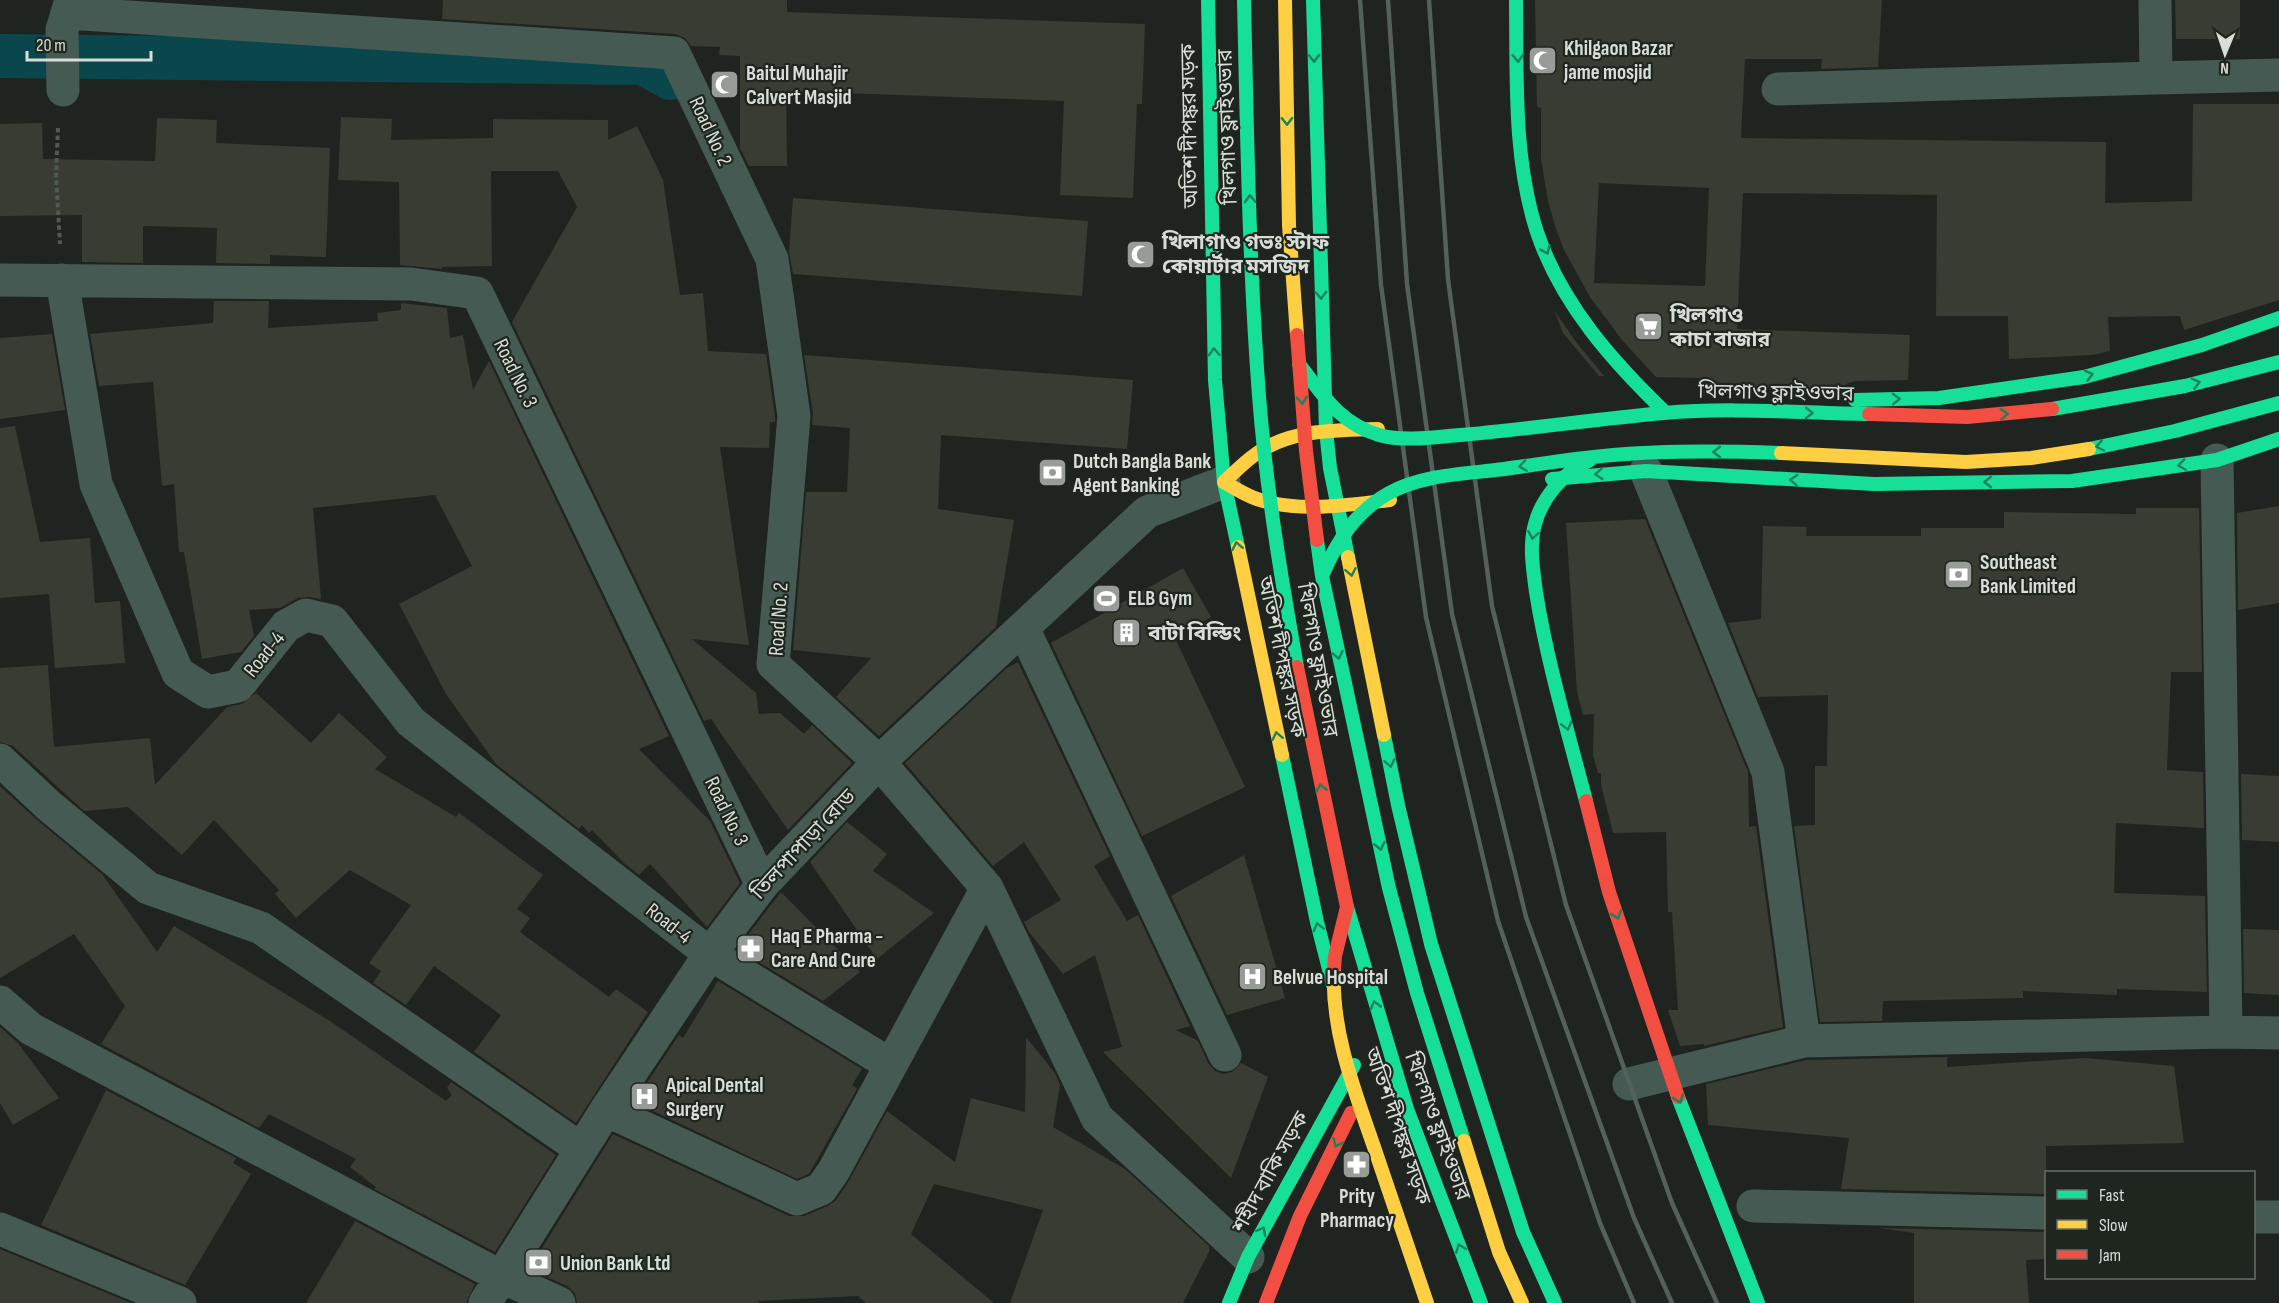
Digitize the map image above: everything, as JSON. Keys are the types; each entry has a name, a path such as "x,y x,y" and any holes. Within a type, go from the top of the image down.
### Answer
{"main road":[{"name":"অতিশ দীপঙ্কর সড়ক","path":"1208,0 1214,358 1224,482 1317,922 1354,1065 1437,1303"},
{"name":"খিলগাও ফ্লাইওভার","path":"1245,0 1254,316 1267,476 1274,535 1304,706 1347,907 1407,1109 1481,1303"},
{"name":"খিলগাও ফ্লাইওভার","path":"1285,0 1289,225 1306,451 1322,576 1374,819 1417,993 1499,1252 1522,1303"},
{"path":"1313,0 1326,430 1330,468 1398,805 1431,944 1523,1232 1555,1303"},
{"path":"1516,0 1522,150 1527,189 1537,231 1555,272 1579,314 1633,382 1666,412"},
{"path":"1419,496 1338,506 1294,505 1261,500 1224,482 1257,453 1286,440 1326,430 1467,425 1709,403 1939,398 2084,377 2202,345 2279,318"},
{"name":"খিলগাও ফ্লাইওভার","path":"1299,364 1337,413 1353,424 1380,435 1418,438 1593,423 1666,412 1737,411 1967,417 2027,413 2185,386 2279,362"},
{"name":"খিলগাও ফ্লাইওভার","path":"1322,576 1336,544 1364,511 1392,491 1418,483 1462,475 1612,454 1752,452 1896,460 1995,461 2091,448 2279,403"},
{"path":"1540,480 1646,471 1874,484 2072,481 2217,460 2279,439"},
{"path":"1612,454 1579,465 1564,476 1549,495 1536,523 1530,556 1540,621 1609,892 1682,1110 1758,1303"},
{"path":"1347,907 1335,956 1334,992 1337,1023 1347,1067 1427,1303"},
{"name":"শহীদ বাকি সড়ক","path":"1229,1303 1248,1257 1354,1065"},
{"name":"শহীদ বাকি সড়ক","path":"1266,1303 1300,1216 1363,1090"}],"street":[{"path":"2155,0 2156,78"},
{"path":"63,90 67,14"},
{"name":"Road No. 2","path":"67,14 674,53 772,259 794,416 773,664 879,762"},
{"path":"1778,89 2279,75"},
{"name":"Road No. 3","path":"0,279 411,284 477,293 762,885"},
{"name":"Road-4","path":"62,280 96,484 178,673 208,692 238,686 286,626 306,615 332,621 411,722 710,954 891,1065"},
{"path":"2217,460 2226,1032"},
{"path":"1646,471 1768,772 1804,1041"},
{"name":"তিলপাপাড়া রোড","path":"493,1290 606,1110 710,954 762,885 879,762 1147,512 1224,482"},
{"path":"1023,628 1225,1055"},
{"path":"0,760 48,805 148,888 261,928 581,1149"},
{"path":"879,762 987,888 1097,1118 1248,1257"},
{"path":"606,1110 797,1199 821,1189 833,1172 987,888"},
{"path":"0,1002 31,1029 493,1290 559,1303"},
{"path":"1629,1084 1804,1041 2226,1032 2279,1033"},
{"path":"1754,1206 2045,1213"},
{"path":"2255,1217 2279,1217"},
{"path":"0,1229 180,1303"}],"path":[{"path":"62,280 56,175 58,118 63,90"}],"building":[{"path":"443,0 787,0 787,12 1145,24 1142,104 1137,104 1133,198 1060,195 1064,101 786,91 787,166 749,166 740,148 740,56 719,55 720,47 691,46 685,38 675,34 442,19"},
{"path":"1535,0 1882,0 1878,67 1821,69 1822,59 1745,59 1741,138 2106,142 2105,203 2192,201 2193,104 2279,104 2279,300 2184,330 2180,316 2108,317 2110,351 2092,355 2009,359 2008,316 1936,316 1937,195 1743,193 1737,329 1910,335 1908,380 1855,381 1846,384 1840,390 1734,386 1734,392 1700,393 1701,378 1656,377 1622,340 1590,297 1564,250 1548,201 1541,159 1541,108 1537,107","holes":["1599,183 1709,188 1705,286 1594,283"]},
{"path":"2175,0 2240,0 2240,39 2176,39"},
{"path":"341,117 392,119 391,140 493,138 493,119 608,120 608,140 637,126 663,180 680,295 703,293 708,351 766,354 775,417 775,422 770,422 769,448 720,447 749,645 692,639 756,693 759,714 780,713 804,734 812,725 852,763 788,830 711,719 704,721 512,322 577,207 558,171 491,171 492,266 442,267 442,269 400,265 399,182 338,180"},
{"path":"157,118 217,120 216,143 330,148 326,257 270,255 270,264 216,263 217,228 143,226 143,263 82,262 82,215 0,216 0,124 42,123 43,159 155,161"},
{"path":"793,198 1088,221 1082,296 793,274 789,252"},
{"path":"214,301 269,301 268,328 378,321 377,313 401,310 401,303 447,308 450,338 463,335 473,390 489,361 669,736 639,749 710,821 740,883 707,927 650,864 639,875 592,830 589,833 582,825 579,829 496,764 446,694 399,604 472,566 435,495 313,508 321,599 298,598 280,608 249,610 254,636 241,652 202,659 184,552 179,552 174,484 162,486 153,382 99,386 90,334 213,323"},
{"path":"1554,310 1604,376 1599,376 1563,333"},
{"path":"52,334 65,410 0,419 0,338"},
{"path":"804,355 1133,380 1127,449 941,435 938,509 1014,520 996,627 879,736 836,697 871,658 793,650 806,492 847,492 850,428 812,425 813,414"},
{"path":"15,426 40,542 90,538 95,603 120,601 125,663 55,668 49,594 0,598 0,428"},
{"path":"2279,506 2279,603 2238,610 2237,513"},
{"path":"2136,508 2199,508 2202,672 2171,672 2167,770 2203,772 2204,828 2116,823 2114,893 2205,896 2207,992 2117,989 2117,995 2023,991 2023,998 1883,1001 1882,1021 1820,1022 1794,826 1815,825 1815,766 1827,766 1828,695 1758,697 1728,623 1761,619 1763,526 1807,527 1806,536 1921,536 1921,528 2004,528 2004,512 2136,514"},
{"path":"1645,519 1748,772 1749,827 1756,826 1783,1027 1704,1046 1704,1044 1680,1046 1668,1010 1678,1010 1672,912 1668,912 1666,832 1613,833 1601,785 1601,773 1598,773 1593,755 1594,714 1583,715 1577,692 1566,523"},
{"path":"1183,568 1211,617 1175,638 1245,787 1142,836 1051,643"},
{"path":"1018,662 1110,856 1094,866 1127,921 1138,915 1190,1026 1176,1030 1198,1041 1208,1063 1215,1071 1223,1074 1232,1072 1241,1063 1268,1077 1231,1178 1103,1052 1122,1047 1095,955 1063,974 1029,932 1024,922 1061,900 1024,842 993,866 905,763 1007,668"},
{"path":"48,665 54,747 150,738 155,785 227,707 242,704 256,693 311,743 339,713 387,757 375,769 456,817 459,813 543,875 517,909 530,918 520,932 609,997 616,989 648,1012 576,1123 474,1052 501,1015 434,966 406,1005 373,983 381,971 369,963 411,905 350,870 296,918 275,894 279,890 214,820 182,855 128,807 84,811 13,746 0,742 0,668"},
{"path":"2241,774 2279,776 2279,842 2242,840"},
{"path":"0,786 102,874 157,952 174,926 330,1021 446,1101 452,1095 447,1088 451,1082 556,1155 495,1252 374,1189 376,1187 350,1167 356,1159 269,1114 259,1128 101,1044 125,1006 74,934 0,978"},
{"path":"847,822 887,854 873,871 934,913 877,959 810,862"},
{"path":"1244,855 1285,998 1227,1015 1171,896"},
{"path":"781,892 860,972 823,1001 737,949"},
{"path":"2243,929 2279,930 2279,995 2244,993"},
{"path":"718,981 862,1069 852,1085 857,1089 809,1174 797,1179 634,1102 679,1035 683,1038"},
{"path":"0,1027 17,1042 59,1098 13,1125 0,1103"},
{"path":"1026,1037 1055,1073 1060,1085 1053,1127 1125,1169 1209,1246 1209,1252 1183,1303 1010,1303 1043,1210 934,1184 911,1234 994,1303 866,1303 858,1296 759,1301 758,1303 577,1303 575,1293 567,1286 529,1269 613,1134 789,1216 804,1216 836,1200 849,1181 887,1111 955,1162 971,1098 1025,1112"},
{"path":"1947,1057 1947,1067 2085,1058 2174,1066 2184,1143 2046,1146 2045,1194 1841,1189 1849,1138 1708,1125 1706,1084 1806,1060"},
{"path":"106,1090 236,1158 233,1163 251,1174 185,1285 41,1225"},
{"path":"355,1221 475,1284 466,1303 306,1303"},
{"path":"1879,1228 2045,1232 2045,1259 2026,1260 2029,1303 1914,1303 1914,1233"},
{"path":"0,1249 131,1303 0,1303"}],"waterway":[{"path":"0,56 643,63 671,78"}],"railway":[{"path":"1360,0 1381,285 1426,617 1498,921 1600,1223 1634,1303"},
{"path":"1388,0 1407,284 1452,614 1526,917 1634,1218 1672,1303"},
{"path":"1429,0 1448,279 1492,606 1566,905 1672,1203 1717,1303"}],"traffic: fast":[{"path":"1208,0 1215,380 1224,482 1238,547"},
{"path":"1244,0 1247,149 1259,396 1275,532 1297,667"},
{"path":"1313,0 1326,430 1330,468 1348,557"},
{"path":"1516,0 1520,147 1529,204 1537,232 1547,258 1574,307 1608,352 1666,413"},
{"path":"1855,400 1939,398 2084,377 2202,345 2279,318"},
{"path":"2052,409 2185,386 2279,362"},
{"path":"1299,364 1324,397 1342,415 1365,430 1399,438 1440,437 1690,411 1741,410 1869,414"},
{"path":"2089,449 2175,431 2279,403"},
{"path":"1552,479 1646,471 1874,484 2072,481 2217,460 2279,439"},
{"path":"1322,576 1341,539 1357,518 1389,493 1416,482 1445,476 1613,455 1697,451 1781,453"},
{"path":"1586,801 1546,644 1536,592 1532,549 1533,532 1543,504 1563,478 1590,460"},
{"path":"1317,540 1322,576 1389,888 1417,993 1464,1141"},
{"path":"1384,735 1431,944 1523,1232 1555,1303"},
{"path":"1282,755 1317,922 1333,985"},
{"path":"1347,907 1407,1109 1481,1303"},
{"path":"1229,1303 1248,1257 1354,1065"},
{"path":"1678,1097 1758,1303"}],"traffic: slow":[{"path":"1285,0 1289,225 1297,335"},
{"path":"1378,429 1315,432 1284,440 1256,454 1224,482 1257,499 1289,506 1323,507 1390,500"},
{"path":"1781,453 1966,462 2031,458 2089,449"},
{"path":"1238,547 1282,755"},
{"path":"1348,557 1384,735"},
{"path":"1334,969 1336,1015 1345,1060 1427,1303"},
{"path":"1464,1141 1499,1252 1522,1303"}],"traffic: jam":[{"path":"1297,335 1306,451 1317,540"},
{"path":"1869,414 1967,417 2052,409"},
{"path":"1297,667 1347,907 1334,969"},
{"path":"1586,801 1609,892 1678,1097"},
{"path":"1266,1303 1300,1216 1351,1113"}],"place":[{"name":"Khilgaon Bazar jame mosjid","path":"1543,60"},
{"name":"Baitul Muhajir Calvert Masjid","path":"725,85"},
{"name":"খিলাগাও গভঃ স্টাফ কোয়ার্টার মসজিদ","path":"1141,254"},
{"name":"খিলগাও কাচা বাজার","path":"1649,327"},
{"name":"Dutch Bangla Bank Agent Banking","path":"1052,473"},
{"name":"Southeast Bank Limited","path":"1959,574"},
{"name":"ELB Gym","path":"1107,598"},
{"name":"বাটা বিল্ডিং","path":"1127,633"},
{"name":"Haq E Pharma - Care And Cure","path":"750,948"},
{"name":"Belvue Hospital","path":"1252,977"},
{"name":"Apical Dental Surgery","path":"645,1097"},
{"name":"Prity Pharmacy","path":"1357,1165"},
{"name":"Union Bank Ltd","path":"539,1263"}]}
